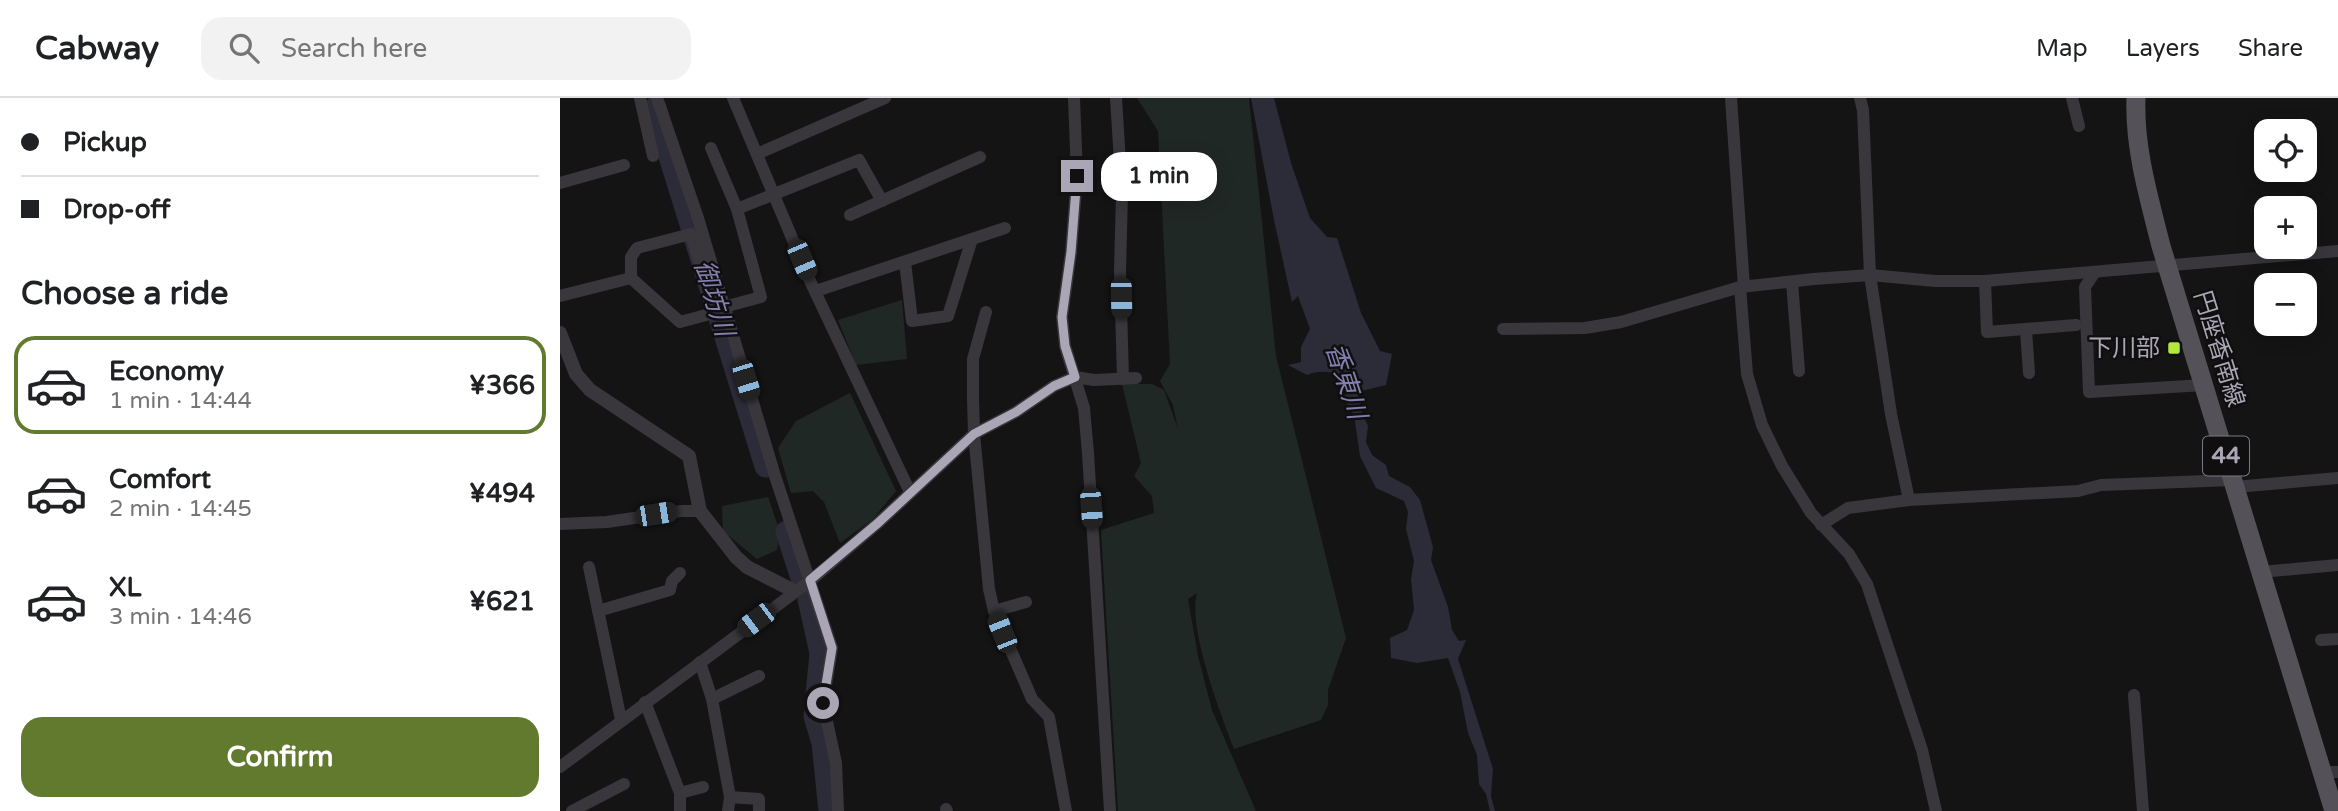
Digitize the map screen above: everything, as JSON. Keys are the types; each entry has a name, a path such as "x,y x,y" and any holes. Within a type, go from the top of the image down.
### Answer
{"main road":[{"name":"円座香南線","path":"2131,103 2144,180 2168,266 2261,572 2330,772 2333,811"}],"street":[{"path":"640,98 653,156"},
{"path":"657,98 698,218 775,476 832,648 823,703 836,763 838,811"},
{"path":"733,98 816,291 910,492"},
{"path":"757,154 885,98"},
{"path":"1074,98 1077,176 1062,317 1065,346 1084,408 1110,811"},
{"path":"1116,98 1122,194 1120,270 1123,379"},
{"path":"1731,98 1744,344 1751,391 1762,425 1782,466 1821,525 1849,554 1867,584 1922,750 1936,811"},
{"path":"1860,98 1863,110 1870,275 1891,414 1909,500"},
{"path":"2072,98 2079,127"},
{"path":"711,148 737,209 761,297 724,307"},
{"path":"850,215 980,156"},
{"path":"737,209 859,160 882,201"},
{"path":"560,183 624,164"},
{"path":"816,291 1005,228"},
{"path":"691,234 713,310 706,315 680,322 631,278 631,257 637,248 691,234"},
{"path":"905,261 912,321 947,316 972,239"},
{"path":"1503,329 1585,328 1621,322 1742,287 1792,282 1870,275 1935,281 1985,281 2338,250"},
{"path":"2095,272 2085,287 2089,392 2204,385"},
{"path":"560,296 631,278"},
{"path":"1985,281 1987,332 2076,325"},
{"path":"1792,282 1799,371"},
{"path":"986,312 973,359 974,434 994,611 1031,699 1049,717 1066,811"},
{"path":"2026,330 2029,373"},
{"path":"560,333 576,374 590,390 689,456 701,512 736,557 747,567 794,591"},
{"path":"560,767 810,580 878,523 974,434 1016,412 1054,386 1075,377 1094,380 1136,378"},
{"path":"1821,525 1848,508 1909,500 2078,492 2101,485 2234,484 2338,478"},
{"path":"560,524 607,522 681,511 701,512"},
{"path":"2261,572 2338,565"},
{"path":"589,567 621,720"},
{"path":"598,611 670,590 672,581 680,573"},
{"path":"994,611 1026,602"},
{"path":"2321,640 2338,639"},
{"path":"699,662 712,699 729,804 759,799 759,811"},
{"path":"712,699 759,676"},
{"path":"2134,695 2143,811"},
{"path":"645,702 680,793 680,811"},
{"path":"572,811 624,784"},
{"path":"680,793 703,787"},
{"path":"560,805 565,811"}],"shaded area":[{"path":"1137,98 1249,98 1276,356 1346,638 1328,690 1328,705 1321,720 1234,749 1201,648 1195,608 1197,593 1188,599 1198,656 1212,710 1256,811 1118,811 1101,530 1154,513 1152,496 1134,476 1141,463 1122,384 1152,384 1164,390 1178,429 1173,405 1160,381 1170,364 1158,131"},
{"path":"902,300 907,359 856,365 838,320"},
{"path":"850,393 896,491 872,520 840,543 824,502 813,491 791,493 778,448 796,421"},
{"path":"768,497 780,532 777,550 757,559 723,531 722,506"}],"water":[{"name":"香東川","path":"1251,98 1274,98 1291,163 1310,218 1327,237 1337,238 1361,313 1380,351 1392,354 1386,385 1357,392 1368,426 1366,442 1372,455 1386,465 1389,476 1410,487 1420,500 1433,547 1431,560 1448,607 1452,630 1459,641 1466,640 1458,659 1493,769 1491,796 1495,811 1490,811 1486,794 1479,784 1477,755 1468,733 1460,692 1448,658 1417,663 1391,658 1390,638 1407,630 1414,610 1411,579 1414,561 1406,529 1408,512 1404,501 1376,488 1360,456 1354,415 1346,402 1343,377 1325,372 1307,375 1288,365 1301,362 1301,347 1310,329 1298,296 1292,302"}],"waterway":[{"name":"御坊川","path":"655,108 766,466"},
{"name":"御坊川","path":"787,532 802,578"},
{"name":"御坊川","path":"809,599 821,653 815,716 823,743 830,811"}],"place":[{"name":"下川部","path":"2174,348"}],"route":[{"path":"823,703 832,648 810,580 878,523 974,434 1016,412 1054,386 1075,377 1065,346 1062,317 1077,176"}]}
